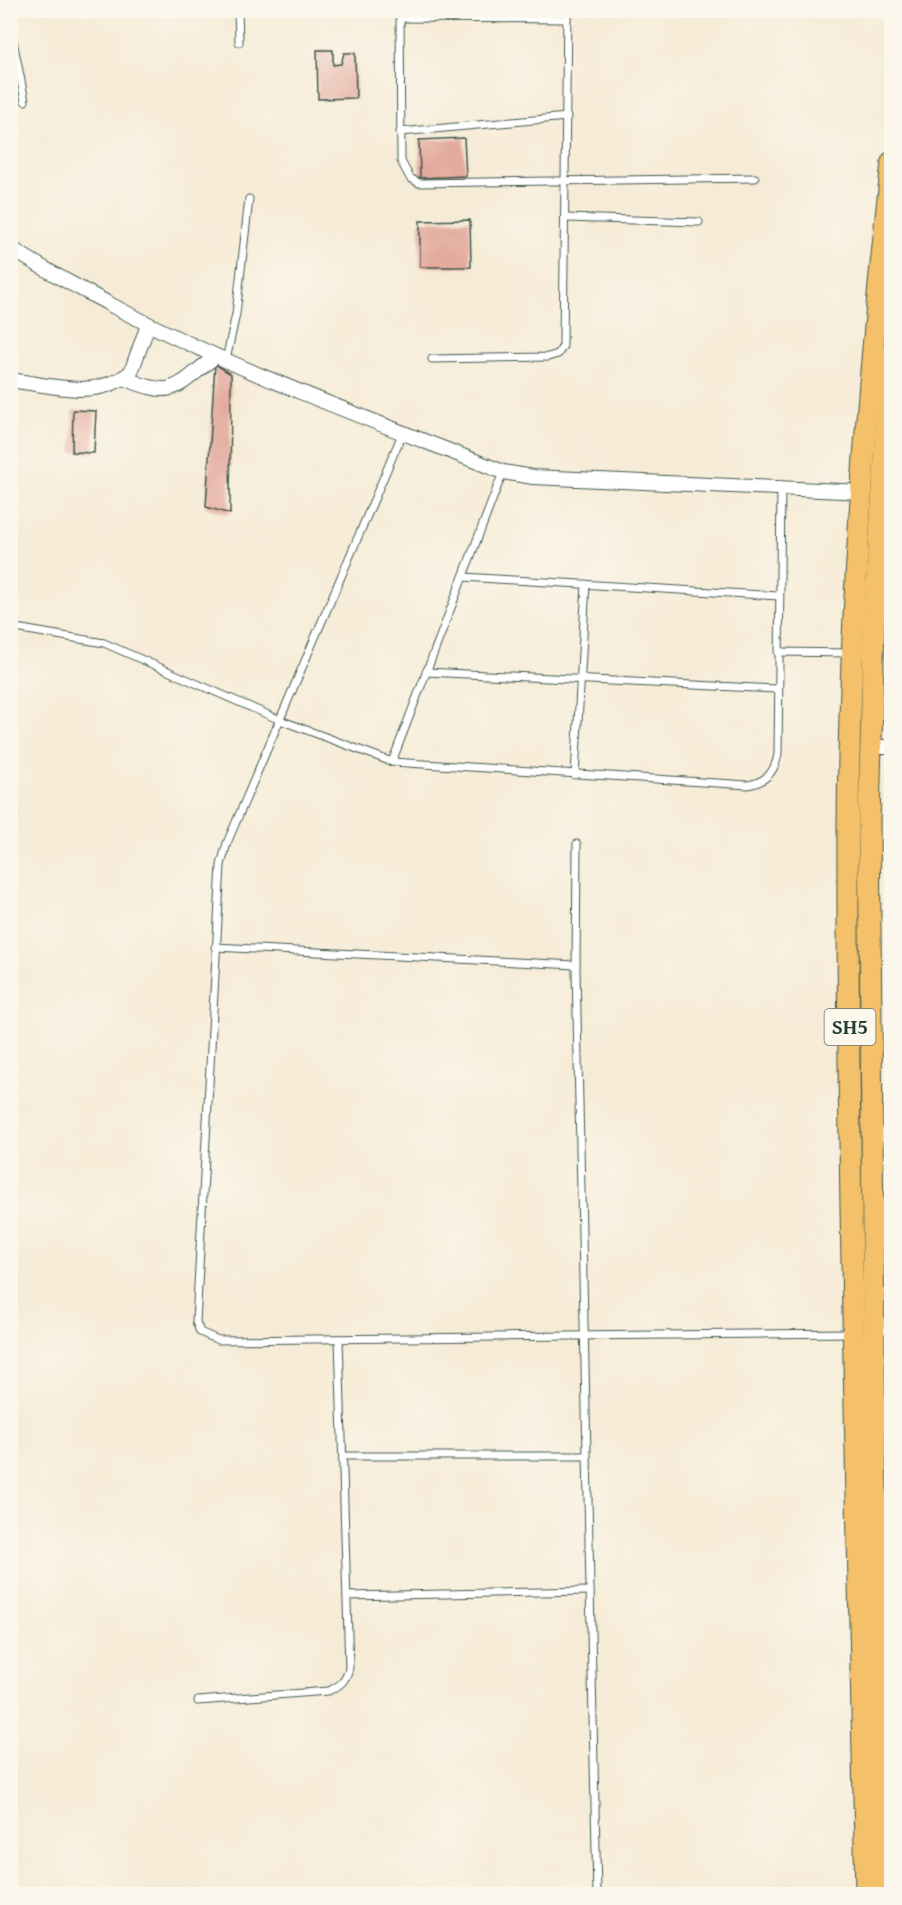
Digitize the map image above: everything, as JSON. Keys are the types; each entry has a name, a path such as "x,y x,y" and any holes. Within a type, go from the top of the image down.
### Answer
{"main road":[{"name":"SH5","path":"885,1894 888,1861 886,1668 873,1330 848,829 853,653 863,492 877,299 891,162"},
{"name":"SH5","path":"866,1894 873,1330 882,1208 881,747 874,623 891,353"}],"street":[{"path":"10,247 33,264 148,325 221,358 503,472 533,477 863,492"},
{"path":"10,380 94,390 124,378 135,366 148,325"},
{"path":"124,378 152,390 170,390 221,358"}],"lane":[{"path":"238,10 239,42"},
{"path":"432,359 548,357 558,354 566,335 567,10"},
{"path":"567,19 400,14 401,161 410,178 419,183 755,178"},
{"path":"10,26 25,101"},
{"path":"400,132 567,117"},
{"path":"221,358 236,314 249,199"},
{"path":"566,218 699,222"},
{"path":"403,432 224,854 215,947 196,1322 200,1332 218,1340 873,1330"},
{"path":"392,762 503,472"},
{"path":"10,627 104,643 280,720 392,762 575,775 757,784 769,776 776,766 781,489"},
{"path":"463,577 779,596"},
{"path":"575,775 586,584"},
{"path":"778,652 853,653"},
{"path":"426,672 778,689"},
{"path":"577,844 576,965 597,1894"},
{"path":"215,947 576,965"},
{"path":"198,1701 328,1691 339,1686 347,1678 349,1668 339,1339"},
{"path":"343,1456 587,1456"},
{"path":"347,1596 590,1591"}],"building":[{"path":"317,50 333,50 333,65 341,64 344,53 355,53 356,98 318,99"},
{"path":"13,82 16,103 10,104 10,83"},
{"path":"464,138 466,176 420,178 419,140"},
{"path":"470,220 471,267 420,267 420,221"},
{"path":"215,364 231,374 230,514 206,507"},
{"path":"73,410 96,411 94,453 72,452"}]}
